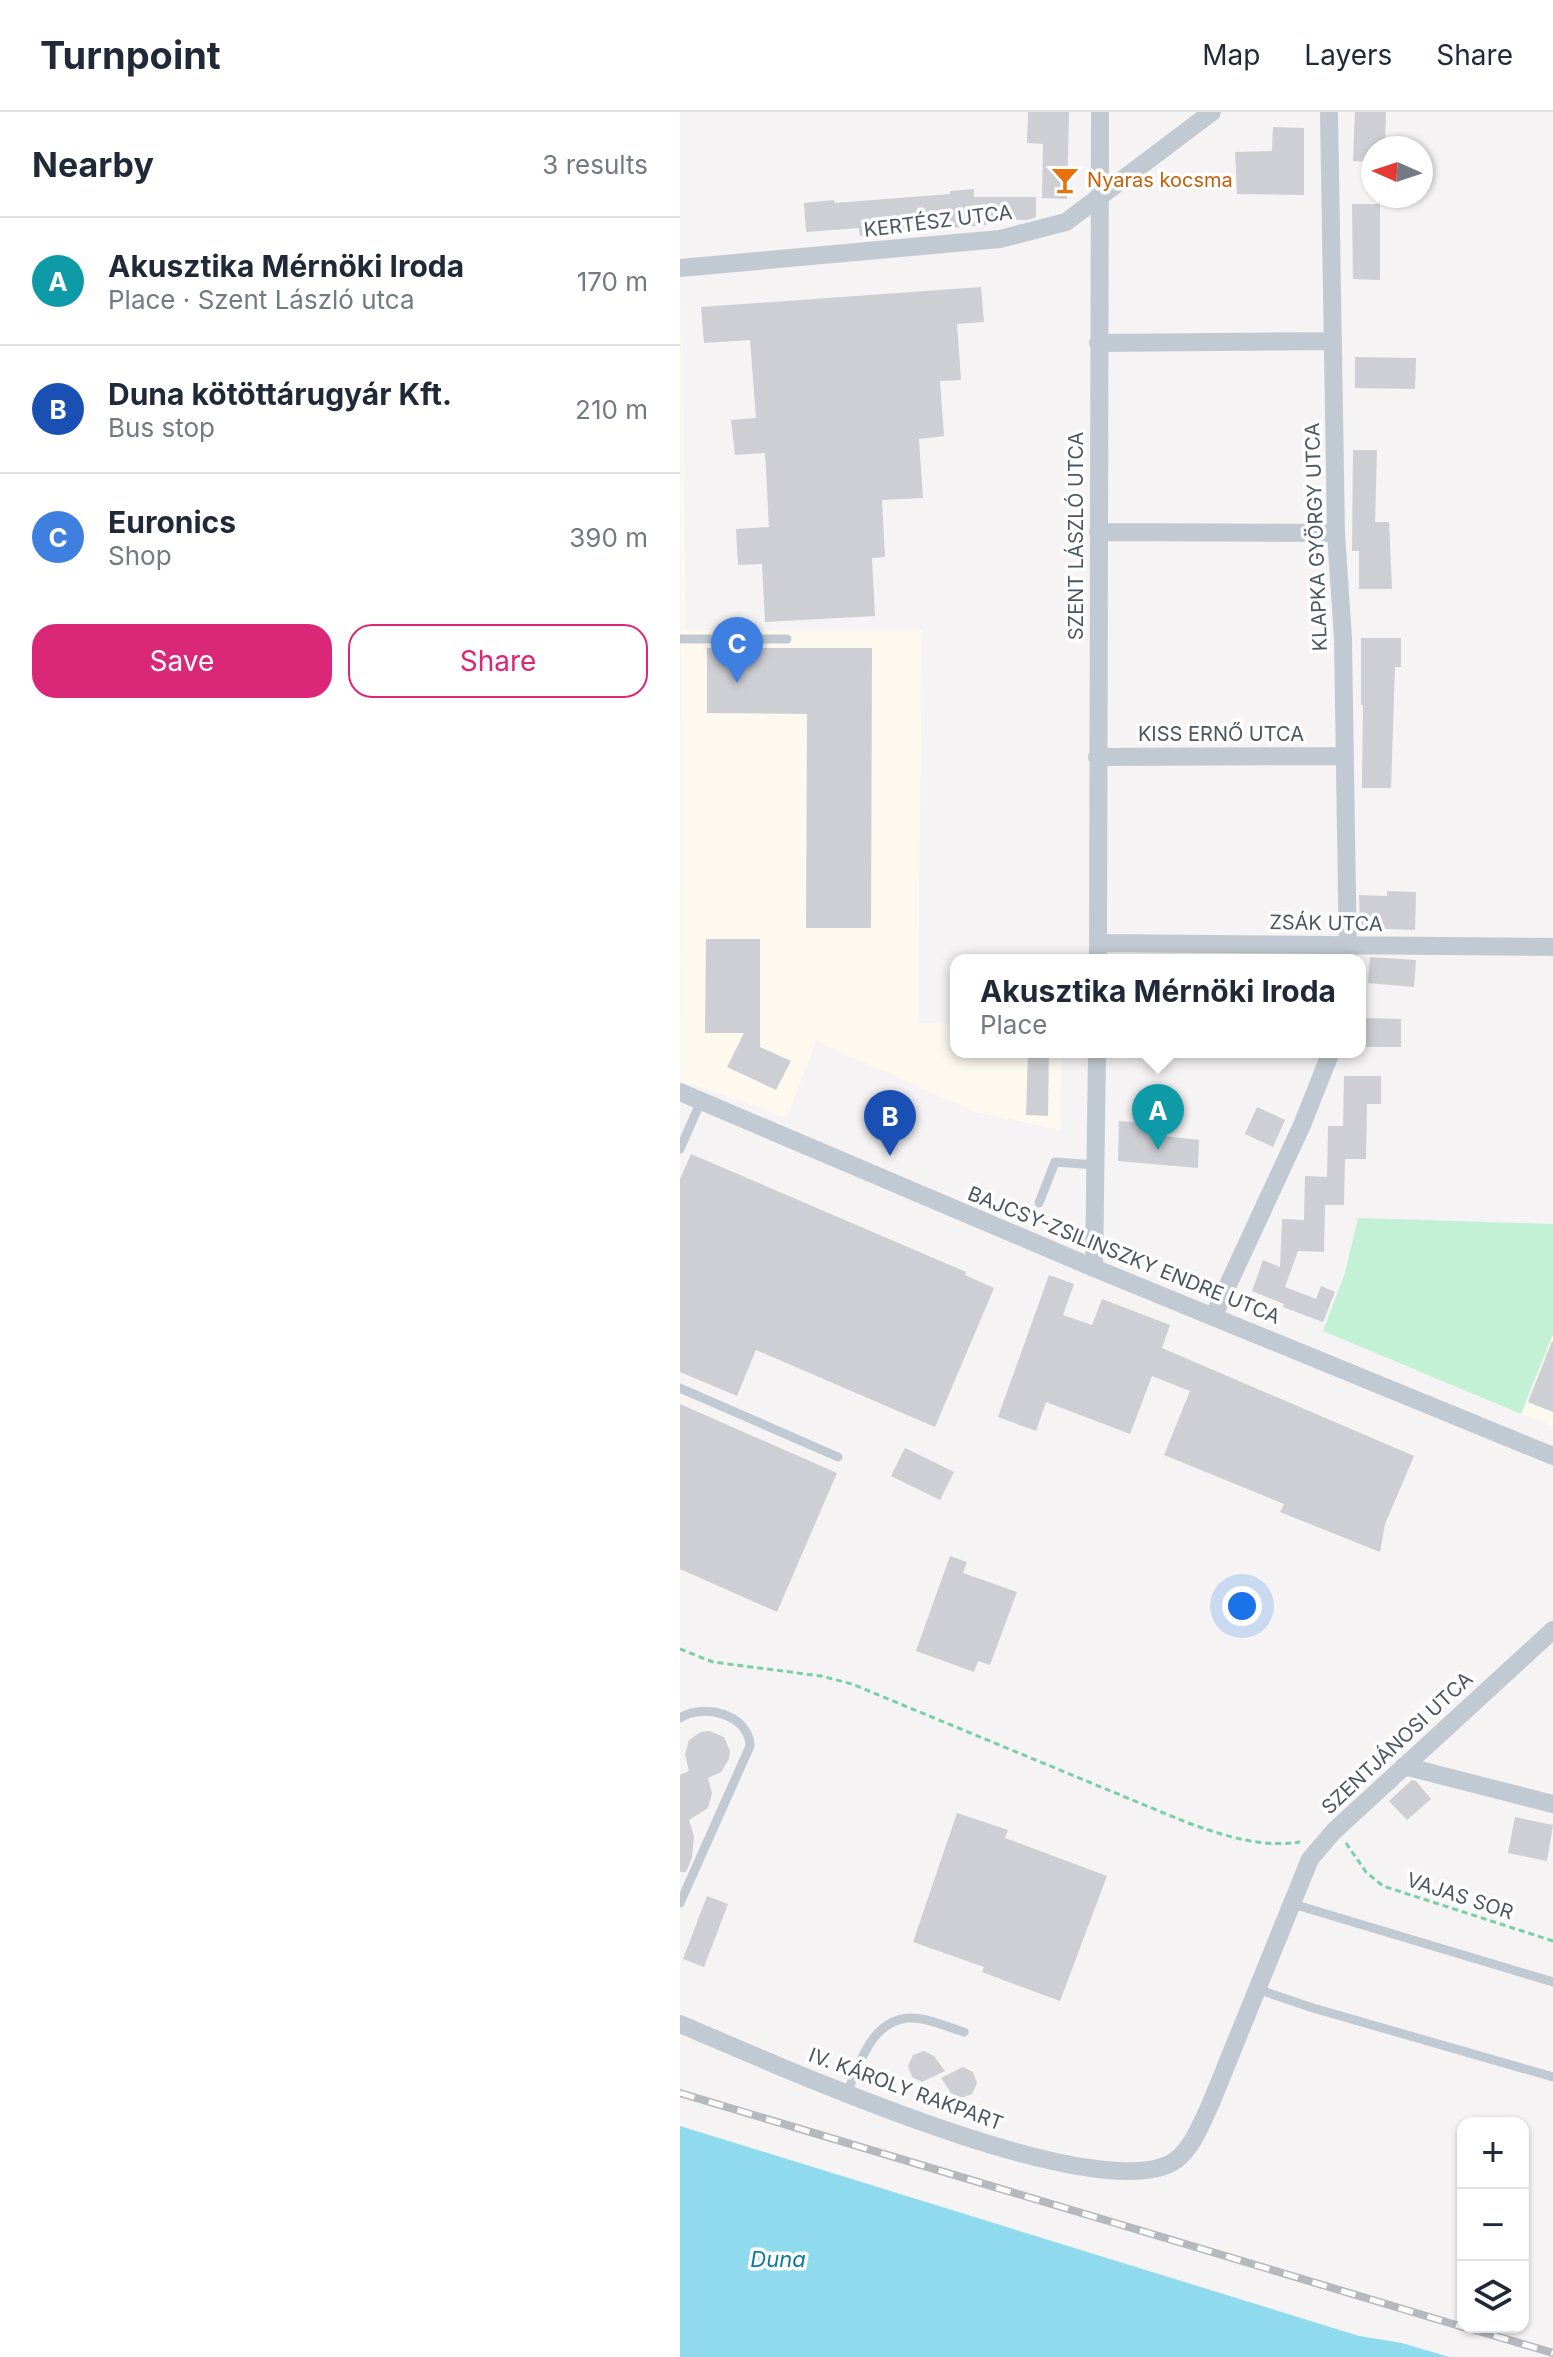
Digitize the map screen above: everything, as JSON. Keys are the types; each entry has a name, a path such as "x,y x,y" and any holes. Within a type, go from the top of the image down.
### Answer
{"street":[{"name":"SZENT LÁSZLÓ UTCA","path":"1098,952 1100,112"},
{"name":"KERTÉSZ UTCA","path":"680,268 1000,239 1066,222 1212,112"},
{"name":"KLAPKA GYÖRGY UTCA","path":"1329,112 1336,533 1343,639 1348,953"},
{"path":"1098,343 1332,341"},
{"path":"1098,532 1336,533"},
{"name":"KISS ERNŐ UTCA","path":"1097,757 1345,756"},
{"name":"ZSÁK UTCA","path":"1098,952 1348,953 1553,947"},
{"path":"1094,1268 1097,1058"},
{"path":"1214,1315 1302,1125 1329,1058"},
{"name":"BAJCSY-ZSILINSZKY ENDRE UTCA","path":"680,1092 1094,1268 1553,1456"},
{"name":"SZENTJÁNOSI UTCA","path":"1293,1904 1310,1859 1336,1829 1553,1630"},
{"path":"1404,1766 1553,1804"},
{"name":"IV. KÁROLY RAKPART","path":"680,2024 934,2127 1003,2149 1077,2166 1129,2172 1148,2169 1175,2161 1193,2140 1293,1904"}],"lane":[{"path":"680,639 787,639"},
{"path":"680,1149 701,1101"},
{"path":"1039,1203 1055,1162 1096,1165"},
{"path":"680,1388 838,1457"},
{"path":"680,1718 704,1710 736,1720 747,1730 750,1746 680,1903"},
{"path":"1293,1904 1553,1982"},
{"path":"1257,1989 1553,2077"},
{"path":"847,2093 872,2039 884,2028 908,2018 964,2032"}],"path":[{"path":"680,1649 713,1662 821,1676 852,1684 1188,1823 1236,1839 1279,1845 1303,1842"},
{"name":"VAJAS SOR","path":"1336,1829 1366,1872 1383,1886 1553,1941"}],"shaded area":[{"path":"681,289 686,630 922,630 918,1023 950,1024 950,1058 1062,1058 1061,1130 975,1112 816,1041 787,1118 680,1080"},
{"path":"1553,1334 1553,1426 1521,1414"}],"green space":[{"path":"1358,1218 1553,1224 1553,1334 1521,1414 1323,1331 1345,1273"}],"water":[{"name":"Duna","path":"680,2126 1359,2336 1402,2343 1449,2357 680,2357"}],"building":[{"path":"1028,112 1069,112 1067,199 1042,198 1043,144 1027,143"},
{"path":"1355,112 1386,112 1385,136 1361,136 1361,161 1353,161"},
{"path":"1273,127 1304,128 1304,195 1237,194 1235,152 1272,151"},
{"path":"974,189 974,197 1036,197 1036,217 1027,220 986,219 987,225 860,236 859,228 806,232 804,203 950,194 950,191"},
{"path":"1352,204 1361,204 1361,208 1380,208 1380,280 1353,279"},
{"path":"981,287 984,322 957,324 961,380 940,381 944,436 919,439 923,498 882,500 885,557 872,558 875,616 765,622 762,564 738,565 736,529 769,527 765,453 735,455 731,420 756,418 750,340 704,343 701,307"},
{"path":"1355,357 1416,358 1415,389 1355,388"},
{"path":"1353,450 1377,450 1375,522 1389,522 1392,589 1359,589 1359,551 1352,551"},
{"path":"1361,638 1401,638 1401,667 1395,667 1391,788 1362,788"},
{"path":"707,648 872,648 871,928 806,928 807,714 707,713"},
{"path":"1387,891 1416,892 1415,930 1360,928 1359,895 1387,896"},
{"path":"706,939 760,939 760,1047 791,1061 776,1090 727,1067 744,1033 705,1033"},
{"path":"1370,957 1416,960 1414,987 1368,983"},
{"path":"1366,1018 1401,1019 1401,1047 1366,1047"},
{"path":"1028,1058 1049,1058 1048,1116 1026,1115"},
{"path":"1344,1076 1381,1076 1381,1104 1367,1104 1366,1159 1345,1159 1344,1205 1325,1205 1324,1252 1298,1251 1285,1287 1316,1299 1321,1286 1335,1292 1323,1322 1252,1291 1263,1260 1280,1267 1282,1219 1304,1220 1305,1176 1327,1177 1328,1126 1343,1126"},
{"path":"1257,1107 1285,1120 1273,1147 1245,1134"},
{"path":"1119,1121 1156,1124 1155,1135 1199,1140 1198,1168 1118,1161"},
{"path":"691,1154 966,1272 965,1275 994,1288 935,1427 756,1350 737,1396 680,1372 680,1179"},
{"path":"1049,1275 1074,1284 1063,1315 1092,1325 1102,1299 1170,1325 1162,1348 1414,1456 1385,1524 1380,1552 1280,1512 1284,1504 1164,1455 1190,1391 1152,1376 1130,1434 1046,1402 1036,1431 998,1417"},
{"path":"1553,1342 1553,1412 1528,1402"},
{"path":"680,1404 837,1473 777,1612 680,1569"},
{"path":"905,1448 954,1472 940,1500 891,1476"},
{"path":"950,1556 967,1562 963,1573 1017,1592 990,1665 978,1661 974,1672 916,1651"},
{"path":"709,1731 724,1737 730,1751 729,1759 721,1772 708,1778 712,1793 708,1808 689,1820 694,1836 692,1858 686,1872 680,1872 680,1775 689,1771 685,1755 689,1740"},
{"path":"1412,1780 1431,1799 1407,1820 1389,1801"},
{"path":"957,1813 1008,1830 1005,1838 1107,1876 1060,2001 982,1972 984,1967 913,1942"},
{"path":"1515,1817 1553,1825 1547,1861 1508,1853"},
{"path":"707,1896 728,1904 704,1967 683,1959"},
{"path":"924,2051 934,2056 945,2071 922,2082 912,2077 908,2066 913,2055"},
{"path":"963,2067 973,2072 977,2083 972,2094 961,2098 951,2093 941,2078"}],"railway":[{"path":"680,2093 1457,2325"},
{"path":"1485,2333 1553,2353"}],"place":[{"name":"Nyaras kocsma","path":"1065,180"},
{"name":"Euronics","path":"737,683"},
{"name":"Akusztika Mérnöki Iroda","path":"1158,1150"},
{"name":"Duna kötöttárugyár Kft.","path":"890,1156"}]}
